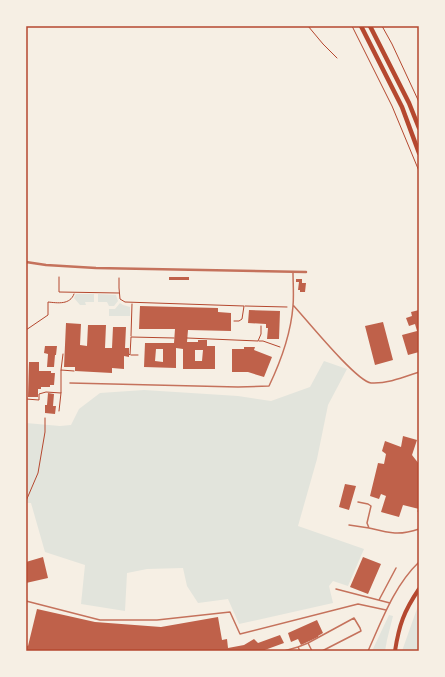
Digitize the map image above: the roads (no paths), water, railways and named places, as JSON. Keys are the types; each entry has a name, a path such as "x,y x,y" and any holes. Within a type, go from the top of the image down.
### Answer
{"highway":[{"path":"361,26 402,107 419,153"},
{"path":"370,26 409,103 419,128"}],"main road":[{"path":"395,651 398,632 405,613 419,589"}],"street":[{"path":"26,262 46,265 96,268 306,272"}],"lane":[{"path":"70,383 238,387 269,386 279,365 291,321 294,305 293,272"},
{"path":"294,305 335,353 359,376 370,383 384,382 419,372"},
{"path":"358,502 368,504 370,506 367,523 369,528"},
{"path":"349,525 399,534 419,529"},
{"path":"368,651 386,610 400,585 419,562"},
{"path":"379,600 396,568"},
{"path":"336,589 390,603"},
{"path":"26,601 100,620 157,620 230,612 240,634 358,604 386,610"},
{"path":"284,651 308,644 354,618 360,628 360,631 322,651"},
{"path":"308,644 312,651"},
{"path":"298,647 300,651"}]}
